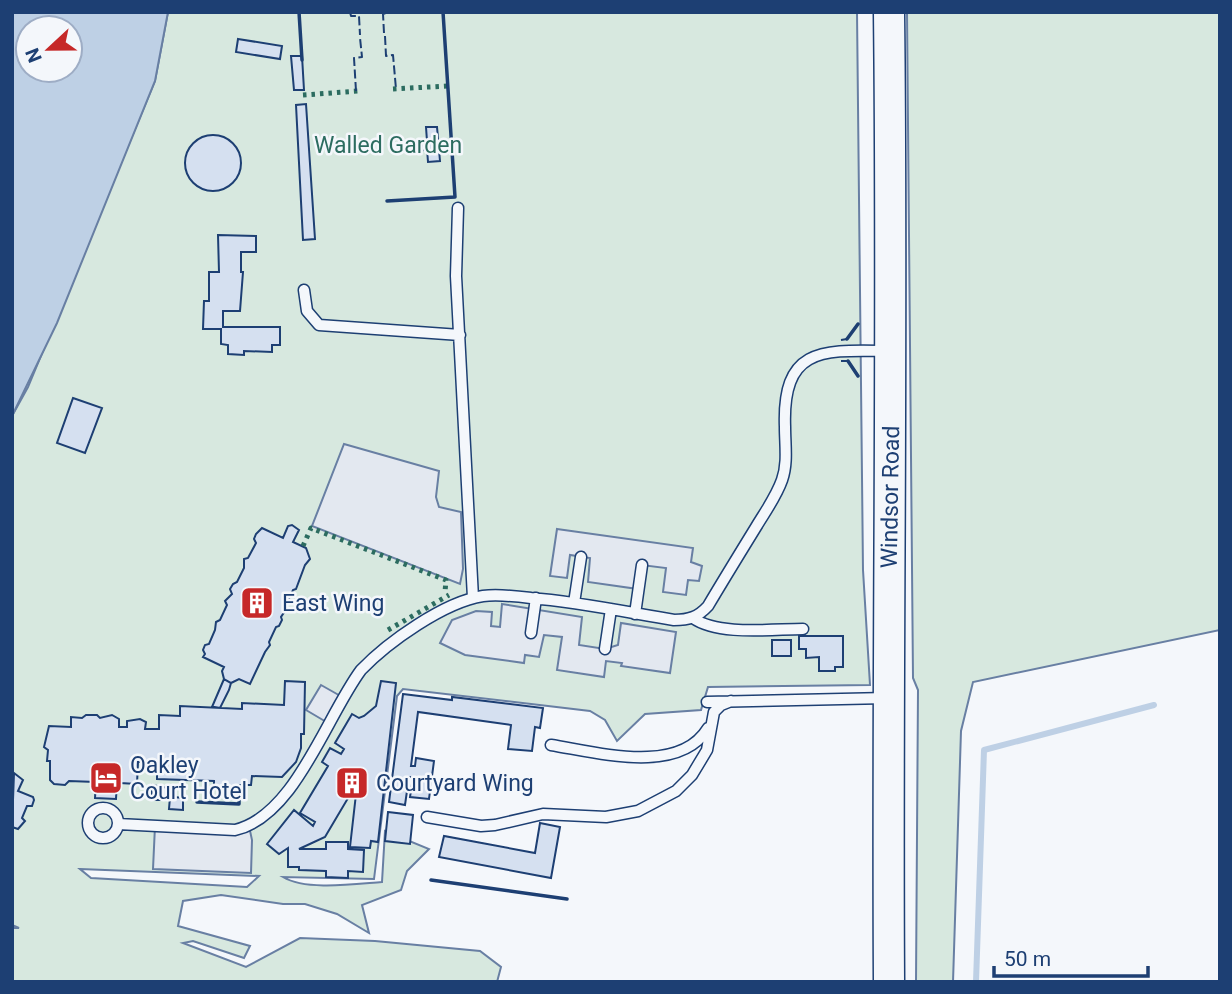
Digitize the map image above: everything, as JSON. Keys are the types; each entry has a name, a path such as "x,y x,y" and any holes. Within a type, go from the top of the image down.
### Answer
{"main road":[{"name":"Windsor Road","path":"889,12 892,351 887,698 889,982"}],"lane":[{"path":"458,208 456,276 473,598"},
{"path":"304,290 307,311 319,325 460,335"},
{"path":"118,824 235,830 264,817 289,790 354,680 369,662 420,625 473,598 495,595 536,598 674,620 693,618 708,606 780,486 786,463 785,403 793,373 806,360 822,354 892,351"},
{"path":"574,603 580,557"},
{"path":"635,614 642,565"},
{"path":"531,633 536,598"},
{"path":"605,649 611,609"},
{"path":"693,618 704,624 727,628 803,629"},
{"path":"707,702 887,698"},
{"path":"428,817 481,826 543,814 606,817 638,811 676,791 692,775 703,760 713,712 731,701"},
{"path":"551,745 648,757 684,749 701,738 710,725"}],"green space":[{"name":"Walled Garden","path":"168,12 857,12 863,570 870,685 708,687 701,710 645,714 617,741 605,720 590,711 403,689 397,696 374,879 283,877 317,885 382,882 385,831 429,849 407,871 401,890 362,905 369,933 337,914 305,904 283,904 221,895 183,901 178,926 250,946 244,958 193,941 183,943 246,967 300,938 375,941 480,951 501,967 497,982 12,982 12,928 19,928 12,925 12,416 28,387 155,81","holes":["80,869 259,876 247,887 91,878"]},
{"path":"907,12 1220,12 1220,630 973,682 961,731 953,982 916,982 918,690 913,678"}],"shaded area":[{"path":"344,444 439,471 436,497 439,507 461,512 463,569 460,584 312,526"},
{"path":"557,529 693,548 691,562 702,566 699,581 688,580 686,595 663,592 666,568 642,565 638,589 588,582 590,558 570,555 567,578 550,576"},
{"path":"502,604 582,617 579,645 605,649 618,645 621,623 676,632 670,673 621,666 622,663 606,661 604,677 557,670 562,637 544,635 539,657 525,655 524,663 465,655 440,643 452,620 476,611 492,612 491,626 500,627"},
{"path":"321,685 344,698 328,723 306,710"},
{"path":"155,826 249,826 252,840 251,873 153,869"}],"water":[{"path":"12,12 168,12 155,81 57,323 12,416"}],"building":[{"path":"238,39 282,46 280,59 236,52"},
{"path":"291,56 302,56 304,90 294,90"},
{"path":"306,104 315,239 303,240 296,105"},
{"path":"426,127 437,127 440,161 428,162 427,149 424,150 423,145 423,141 427,141"},
{"path":"213,135 224,137 233,143 239,152 239,174 233,183 224,189 213,191 202,189 193,183 187,174 185,163 187,152 193,143 202,137"},
{"path":"218,235 256,236 256,252 241,252 243,272 240,311 223,311 223,327 280,327 280,345 272,345 272,352 244,351 244,355 228,354 228,345 221,344 221,329 203,329 204,301 209,301 209,272 219,272"},
{"path":"73,398 102,408 85,453 57,443"},
{"name":"East Wing","path":"292,525 299,530 293,542 306,548 310,559 250,684 239,679 231,683 224,679 224,667 203,657 203,650 205,645 209,644 216,622 220,620 227,605 225,601 232,594 230,589 244,568 244,559 248,558 256,543 256,534 262,528 283,538 288,526"},
{"path":"799,636 843,636 843,667 835,667 835,671 819,671 819,657 806,658 806,649 799,649"},
{"path":"772,640 791,640 791,656 772,656"},
{"path":"224,679 231,683 229,690 220,708 212,707"},
{"path":"285,681 305,682 304,734 301,734 301,748 296,762 282,777 252,776 251,785 240,785 240,794 225,793 225,786 214,786 214,781 157,779 157,770 144,770 144,762 138,762 137,784 120,783 120,780 117,780 116,799 95,798 96,782 69,781 65,785 54,784 50,780 48,750 44,747 49,726 71,727 71,717 97,715 100,718 112,715 119,719 119,727 127,727 127,721 140,719 146,722 145,729 159,729 159,715 180,716 180,706 242,709 242,703 284,705"},
{"name":"Courtyard Wing","path":"381,681 396,683 378,842 371,841 370,848 350,847 356,794 351,793 325,837 299,849 326,849 326,842 348,842 348,849 364,850 363,872 348,871 348,878 326,877 326,871 288,867 288,848 279,854 267,844 294,810 313,826 315,822 300,813 328,766 322,762 330,748 341,754 344,749 335,743 352,714 359,718 376,706"},
{"path":"403,694 543,708 540,728 535,727 532,751 508,749 511,725 418,712 411,766 415,766 416,758 434,761 429,799 410,797 413,777 409,777 405,805 389,802"},
{"path":"14,773 23,780 18,791 33,797 34,800 32,806 27,806 22,818 25,821 18,829 12,827"},
{"path":"152,785 174,789 174,797 183,798 183,810 169,809 170,797 165,797 165,800 152,800"},
{"path":"388,812 413,815 410,844 385,841"},
{"path":"540,823 560,827 551,878 439,857 444,836 535,853"}],"waterway":[{"path":"976,982 984,750 1154,705"}],"hedge":[{"path":"393,89 447,86"},
{"path":"303,95 359,91"},
{"path":"303,546 311,528 446,580 445,592"},
{"path":"388,630 449,595"}],"fence":[{"path":"350,12 351,16 359,16 360,35"},
{"path":"384,33 383,14 391,12"},
{"path":"385,36 386,56 393,55 396,89"},
{"path":"356,91 354,58 362,57 360,38"},
{"path":"841,340 847,339"},
{"path":"841,361 848,361"}],"wall":[{"path":"299,12 302,60"},
{"path":"387,201 455,197 443,12"},
{"path":"847,339 858,324"},
{"path":"848,361 858,376"},
{"path":"197,802 239,804 239,794"},
{"path":"431,880 567,899"}],"place":[{"name":"East Wing","path":"257,603"},
{"name":"Oakley Court Hotel","path":"106,778"},
{"name":"Courtyard Wing","path":"352,783"}]}
